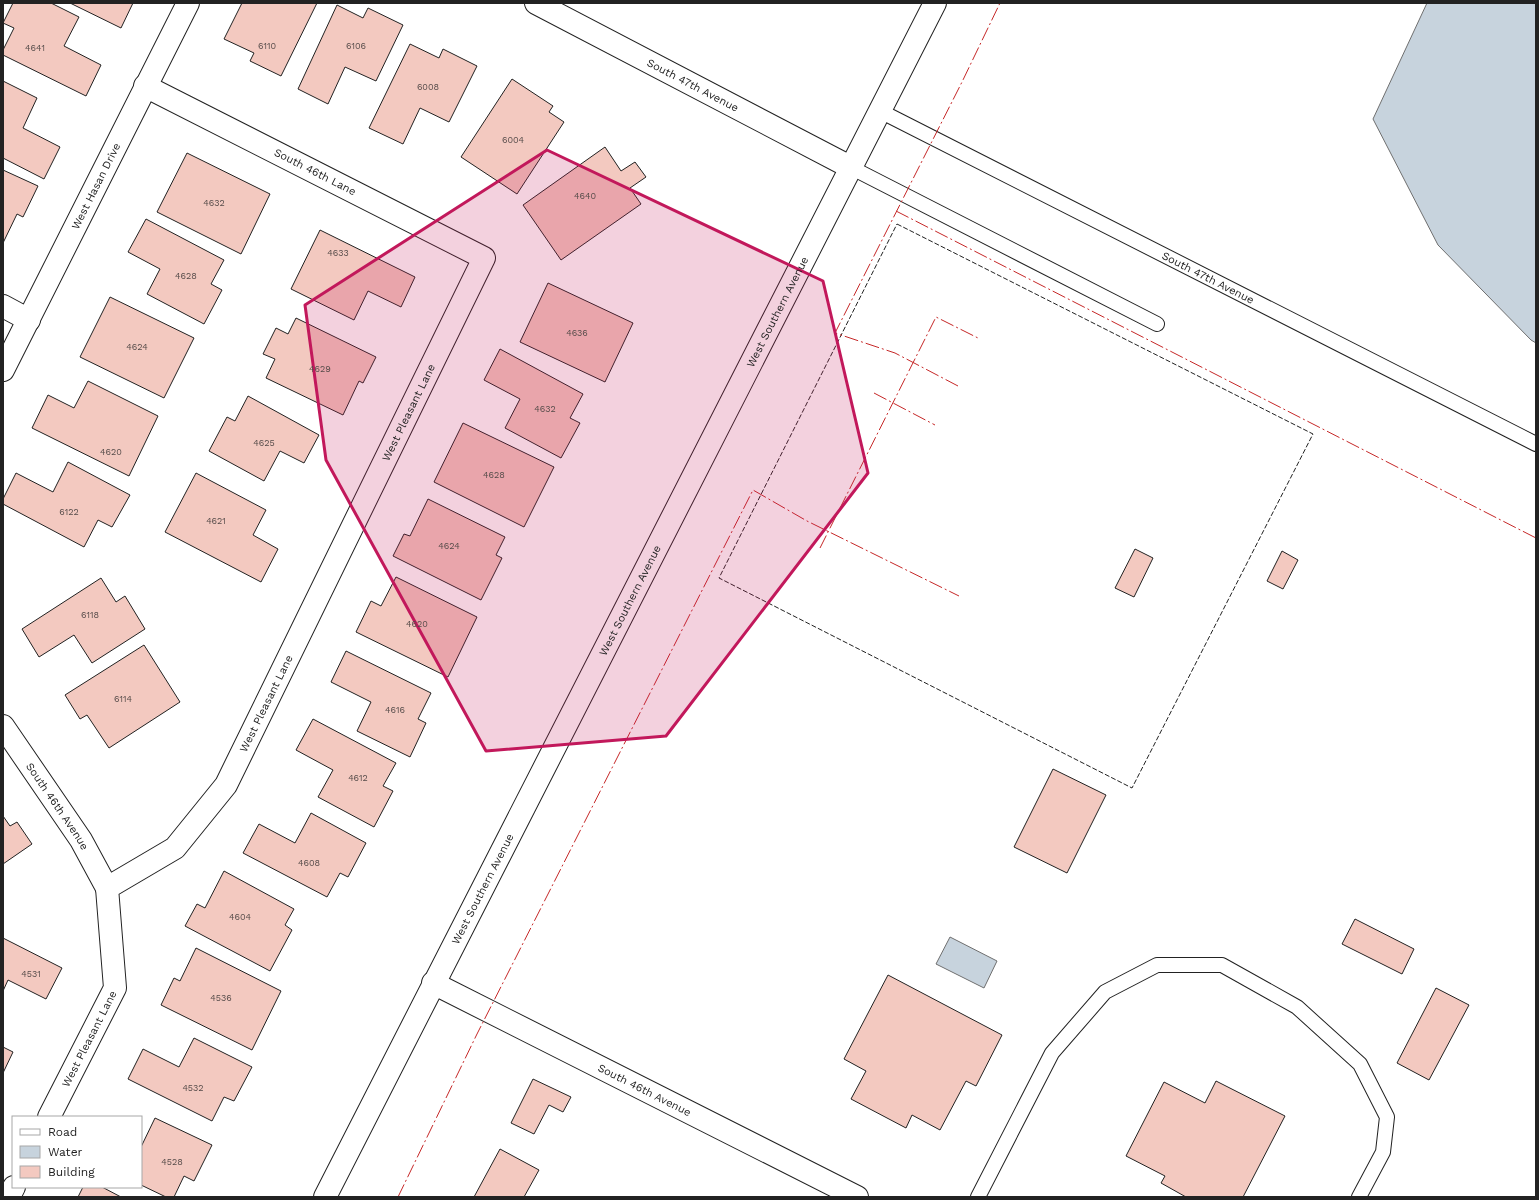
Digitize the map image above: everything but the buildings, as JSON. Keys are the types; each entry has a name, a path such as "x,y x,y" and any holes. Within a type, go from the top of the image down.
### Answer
{"street":[{"name":"West Hasan Drive","path":"3,370 188,3"},
{"name":"South 47th Avenue","path":"536,3 850,167"},
{"name":"West Southern Avenue","path":"325,1197 935,3"},
{"name":"South 46th Lane","path":"145,86 484,258"},
{"name":"West Pleasant Lane","path":"50,1116 115,988 107,888 175,848 226,786 484,258"},
{"path":"3,306 29,320"},
{"name":"South 46th Avenue","path":"3,726 81,840 107,888"},
{"name":"South 46th Avenue","path":"433,983 857,1197"},
{"path":"9,1197 14,1188"}],"lane":[{"name":"South 47th Avenue","path":"880,111 1536,444"},
{"path":"850,167 1157,324"},
{"path":"978,1197 1052,1053 1105,992 1157,965 1222,966 1296,1007 1360,1064 1387,1117 1383,1152 1359,1197"}],"highlighted area":[{"path":"547,150 823,281 868,473 666,736 486,751 326,460 305,305"}],"water":[{"path":"1427,3 1536,3 1536,343 1531,340 1438,245 1373,119"},
{"path":"950,937 997,961 984,988 936,964"}],"fence":[{"path":"897,224 1313,434 1132,788 719,578 897,224"}],"power":[{"path":"958,386 895,353 835,333 962,82 1000,3"},
{"path":"896,211 1536,538"},
{"path":"820,548 936,317 980,339"},
{"path":"874,393 935,425"},
{"path":"398,1197 477,1034 753,490 807,521 959,596"}]}
